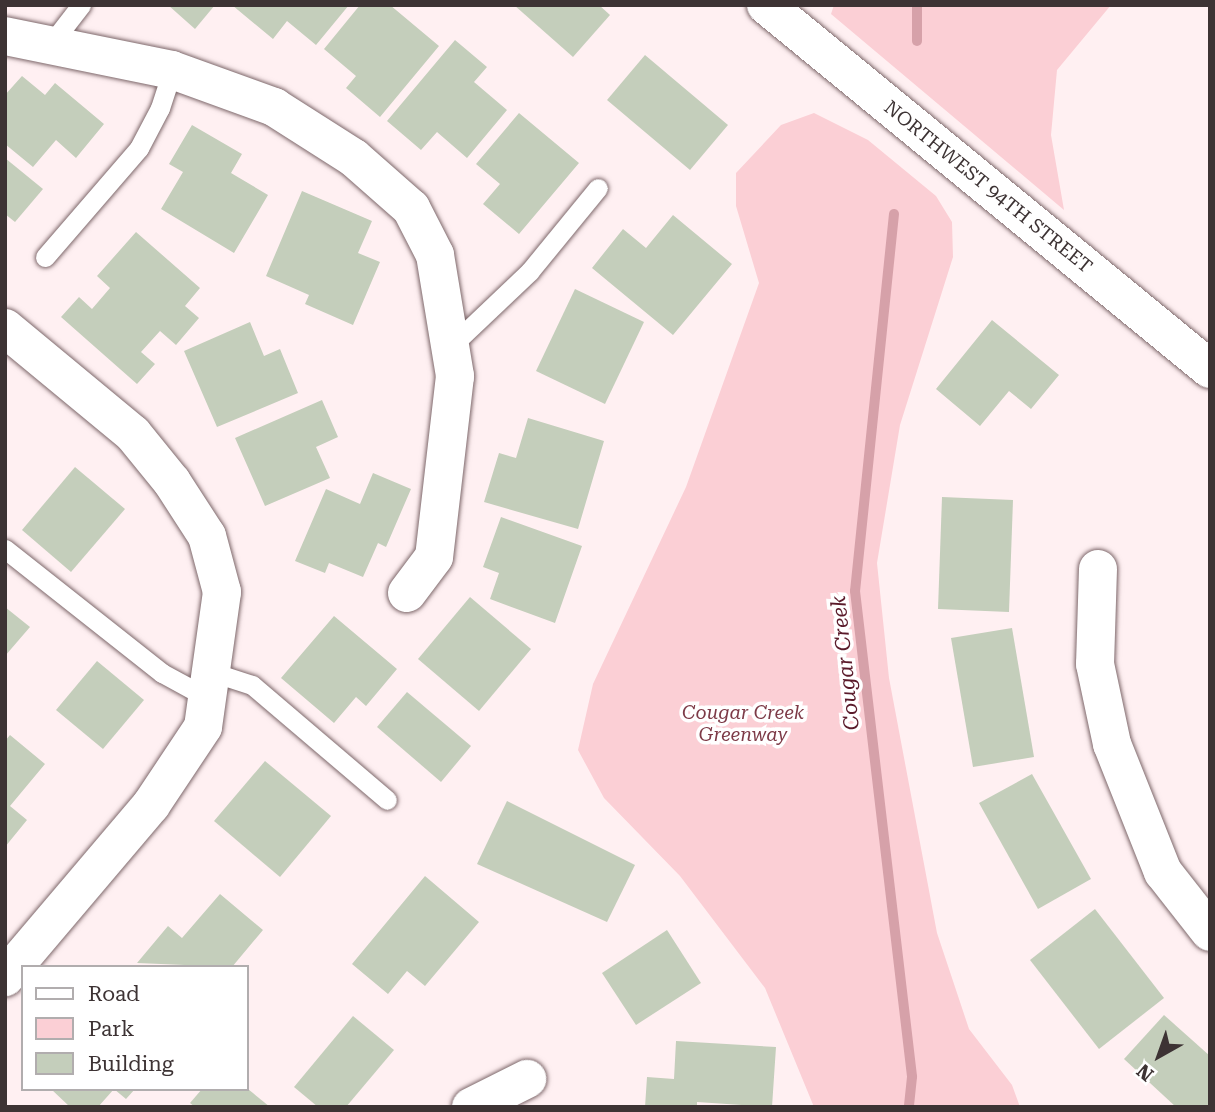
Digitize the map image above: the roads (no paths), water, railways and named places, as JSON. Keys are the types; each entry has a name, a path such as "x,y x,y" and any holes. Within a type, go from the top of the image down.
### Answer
{"street":[{"name":"NORTHWEST 94TH STREET","path":"766,5 1210,369"},
{"path":"5,36 172,71 274,107 354,158 411,208 435,256 455,376 434,557 407,593"},
{"path":"5,328 133,434 172,482 207,536 222,592 203,727 151,805 5,977"},
{"path":"1097,569 1095,664 1112,744 1163,872 1210,932"},
{"path":"471,1107 527,1079"}],"lane":[{"path":"50,45 81,5"},
{"path":"45,257 139,148 160,108 172,71"},
{"path":"450,347 530,271 598,188"},
{"path":"5,548 162,673 210,685 252,685 387,800"}],"waterway":[{"name":"Cougar Creek","path":"917,5 917,41"},
{"name":"Cougar Creek","path":"894,214 855,591 912,1077 909,1107"}],"park label":[{"name":"Cougar Creek Greenway","path":"743,724"}]}
